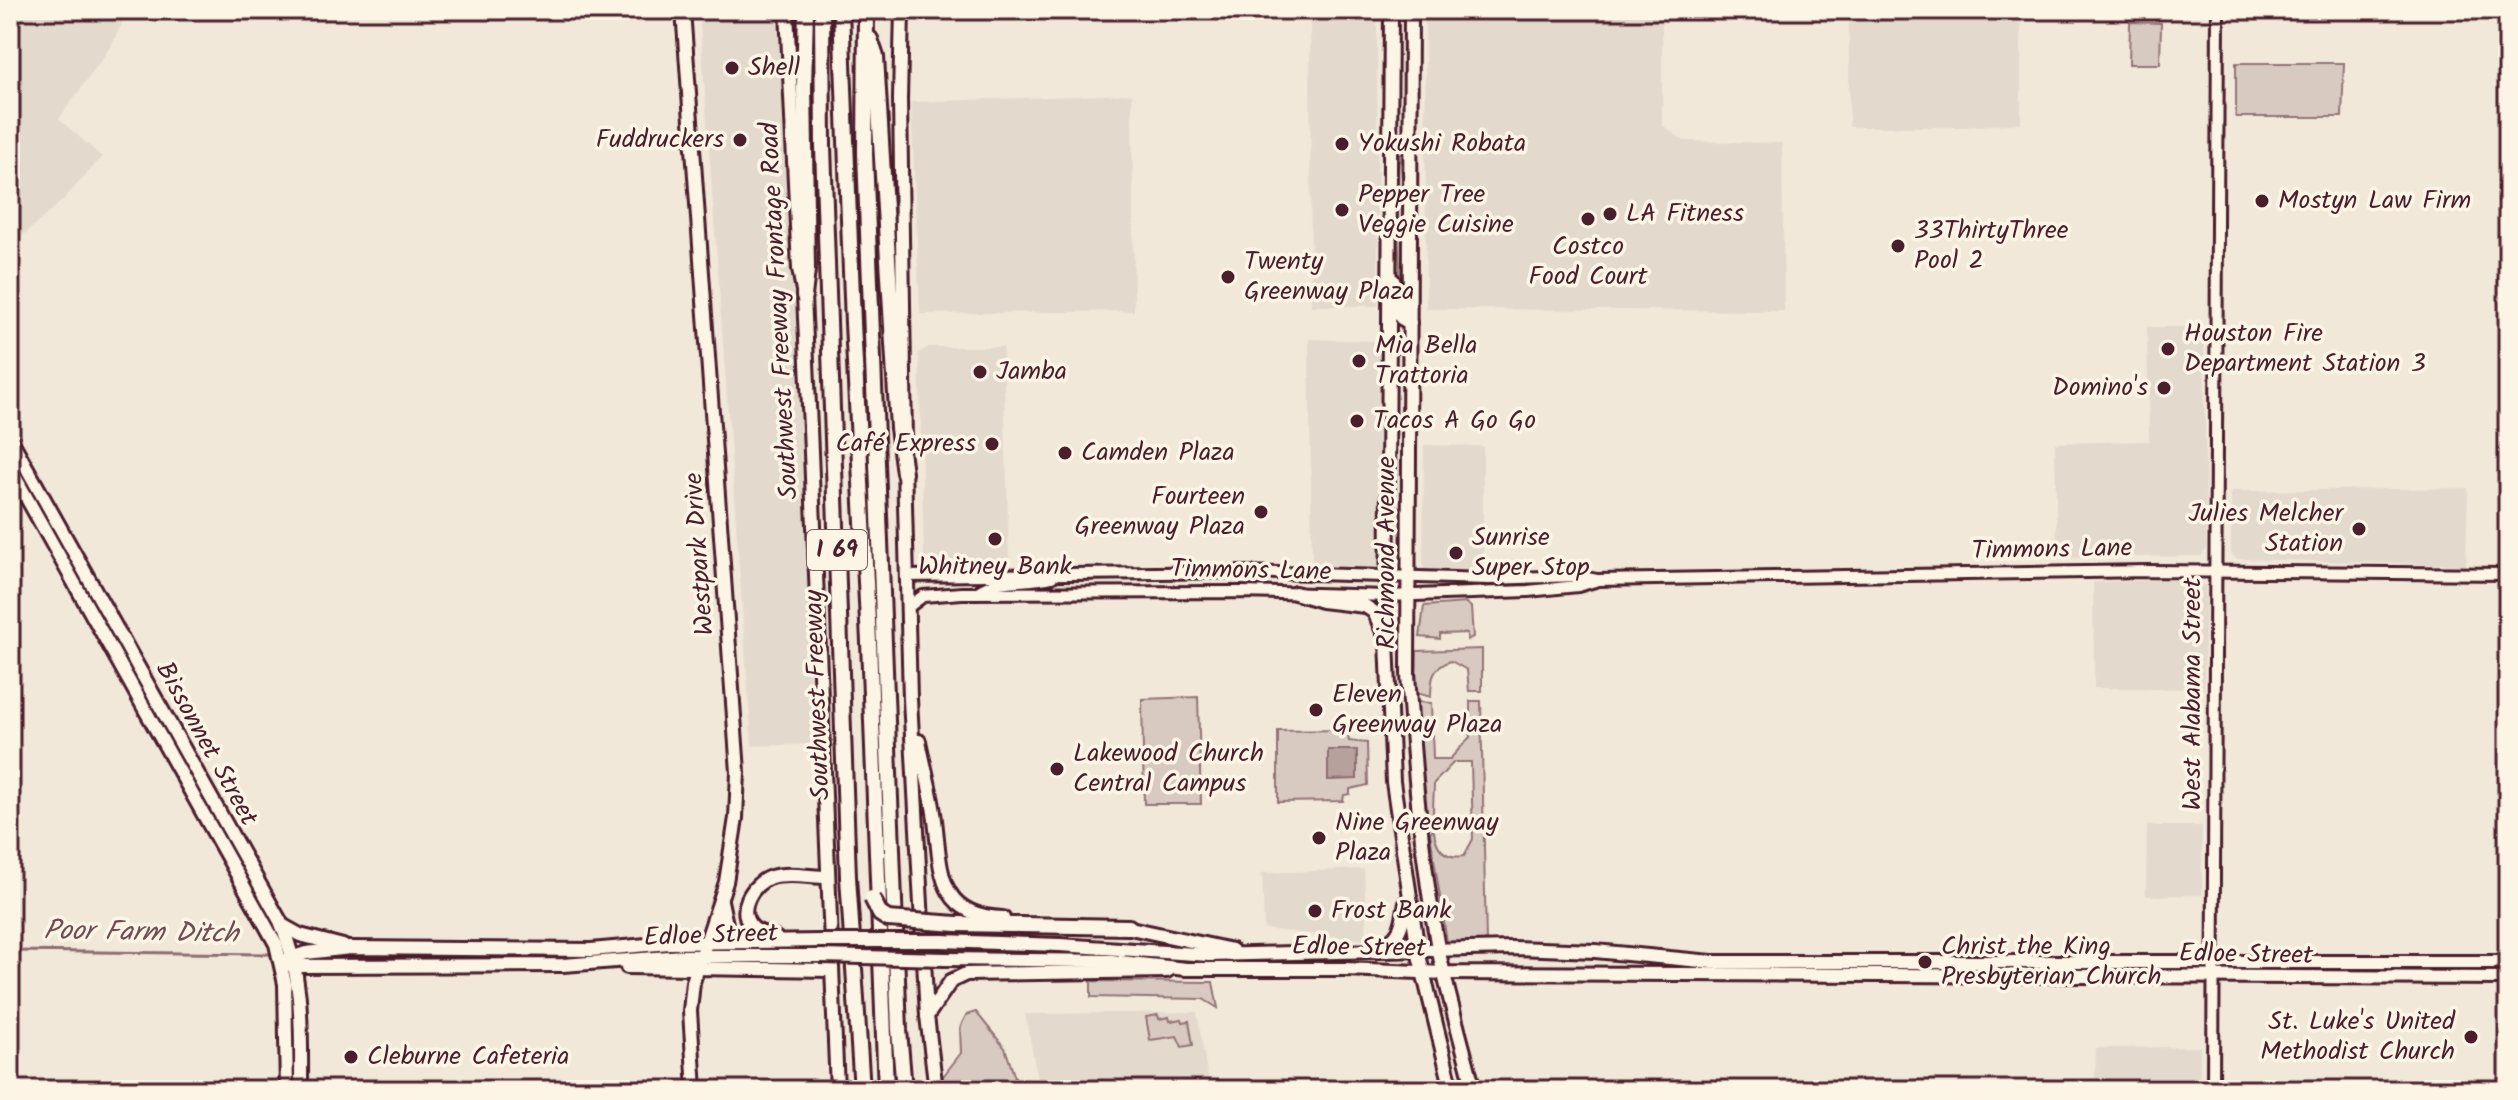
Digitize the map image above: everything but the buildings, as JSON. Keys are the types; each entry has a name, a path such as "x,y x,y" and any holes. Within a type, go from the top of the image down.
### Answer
{"highway":[{"path":"804,296 807,270 806,10"},
{"name":"Southwest Freeway","path":"822,10 823,146 848,877 862,1090"},
{"path":"841,10 869,642 882,1088"},
{"name":"I 69","path":"866,10 865,154 899,1030 904,1090"},
{"path":"866,27 876,57 898,428 904,473"},
{"path":"853,323 856,519 882,1088"},
{"path":"872,898 880,914 888,919 957,924 1129,927"}],"main road":[{"name":"Westpark Drive","path":"683,10 738,772 734,842 720,899 693,982 690,1011 695,1090"},
{"name":"Southwest Freeway Frontage Road","path":"787,10 799,269 804,296 837,1090"},
{"path":"902,10 900,99 907,608 927,1016 936,1090"},
{"name":"Richmond Avenue","path":"1391,10 1387,641 1393,782 1418,951 1452,1090"},
{"name":"Richmond Avenue","path":"1411,10 1408,674 1414,777 1439,949 1474,1090"},
{"path":"1390,125 1411,124"},
{"path":"1389,269 1399,297 1401,318 1410,323"},
{"path":"1389,317 1401,331 1409,375"},
{"name":"Bissonnet Street","path":"10,438 282,925 301,1002 301,1090"},
{"name":"Bissonnet Street","path":"10,468 267,927 291,962 286,1002 287,1090"},
{"path":"80,592 92,585"},
{"path":"1295,593 1322,601 1365,606 1374,612 1387,641"},
{"path":"910,699 935,817 943,885 961,905 989,918 1094,921 1258,955"},
{"path":"1393,782 1414,777"},
{"path":"189,787 201,780"},
{"path":"785,940 750,926 746,911 749,895 759,884 772,877 828,877"},
{"path":"1374,950 1394,940 1400,932 1408,887"},
{"path":"720,899 727,929 743,941"},
{"name":"Edloe Street","path":"282,925 300,935 350,948"},
{"name":"Edloe Street","path":"291,962 350,948 605,950 785,940 1028,945 1209,955 1513,948 1610,953 1711,968"},
{"path":"493,949 493,965"},
{"path":"1610,953 1610,973"},
{"path":"1307,954 1307,968"},
{"name":"Edloe Street","path":"700,962 785,956 1123,962 1186,969 1307,968 1445,973 1610,973 1711,968 2079,976 2508,978"},
{"path":"291,962 362,965 700,962 830,970"},
{"path":"2079,976 2080,962"},
{"name":"Edloe Street","path":"1827,969 2080,962 2508,962"},
{"path":"2337,963 2337,978"},
{"path":"927,1016 951,981 966,974 1147,973 1186,969"}],"street":[{"name":"West Alabama Street","path":"2213,1090 2218,10"},
{"name":"Timmons Lane","path":"906,576 1257,572 1408,578 1577,576 1597,580 2216,570 2508,574"},
{"path":"976,593 987,585 1031,582 1069,573"},
{"path":"1527,578 1528,591"},
{"name":"Timmons Lane","path":"907,608 923,596 976,593 1408,596 1528,591 1578,586 1597,580"}],"shaded area":[{"path":"10,10 125,10 111,46 59,119 102,157 61,202 10,247"},
{"path":"699,10 784,10 817,744 752,746"},
{"path":"1310,10 1377,10 1378,306 1311,306"},
{"path":"1425,10 1662,10 1662,125 1684,141 1782,143 1784,311 1426,309"},
{"path":"1849,10 2021,10 2021,123 1962,127 1849,127"},
{"path":"2130,22 2161,23 2160,64 2129,64"},
{"path":"2236,63 2344,63 2342,117 2236,117"},
{"path":"1132,94 1134,311 920,314 911,102"},
{"path":"1398,139 1405,207 1404,306 1401,306 1397,201"},
{"path":"2147,327 2204,327 2206,549 2201,556 2057,558 2055,443 2149,441"},
{"path":"1309,339 1380,341 1378,569 1312,569"},
{"path":"928,347 1003,347 1009,560 933,561 924,557 919,353"},
{"path":"1424,445 1483,446 1483,570 1423,571"},
{"path":"2468,488 2466,565 2236,559 2231,553 2231,491"},
{"path":"2199,581 2206,586 2204,689 2094,688 2093,582"},
{"path":"1466,603 1471,607 1473,637 1467,640 1467,633 1440,634 1440,639 1420,637 1424,606"},
{"path":"1482,649 1482,691 1469,691 1467,670 1451,661 1436,670 1431,697 1416,693 1417,651"},
{"path":"1198,697 1201,804 1144,804 1142,699"},
{"path":"1470,701 1481,701 1486,943 1447,942 1430,833 1434,828 1442,851 1451,856 1464,856 1473,839 1471,762 1454,762 1434,783 1434,827 1427,823 1420,771 1417,702 1431,703 1433,759 1450,759 1470,737"},
{"path":"1342,730 1342,734 1348,734 1349,741 1367,743 1368,785 1350,789 1350,794 1344,795 1343,801 1278,802 1278,731"},
{"path":"1328,750 1357,750 1357,779 1328,780"},
{"path":"2147,826 2202,826 2202,895 2146,896"},
{"path":"1364,869 1367,940 1264,929 1262,873"},
{"path":"1091,981 1213,982 1218,1008 1203,999 1091,997"},
{"path":"976,1012 1005,1048 1019,1090 943,1090 941,1079 961,1053 960,1028 966,1015"},
{"path":"1197,1012 1209,1084 1178,1090 1040,1090 1025,1014"},
{"path":"1158,1015 1159,1019 1169,1017 1170,1021 1189,1021 1193,1045 1182,1047 1177,1036 1150,1040 1146,1017"},
{"path":"2200,1047 2199,1090 2095,1090 2096,1048"}],"waterway":[{"name":"Poor Farm Ditch","path":"10,951 271,954"}],"place":[{"name":"Shell","path":"732,68"},
{"name":"Fuddruckers","path":"740,140"},
{"name":"Yokushi Robata","path":"1342,144"},
{"name":"Mostyn Law Firm","path":"2262,201"},
{"name":"Pepper Tree Veggie Cuisine","path":"1342,210"},
{"name":"LA Fitness","path":"1610,214"},
{"name":"Costco Food Court","path":"1588,219"},
{"name":"33ThirtyThree Pool 2","path":"1898,246"},
{"name":"Twenty Greenway Plaza","path":"1228,277"},
{"name":"Houston Fire Department Station 3","path":"2168,349"},
{"name":"Mia Bella Trattoria","path":"1359,361"},
{"name":"Jamba","path":"980,372"},
{"name":"Domino's","path":"2164,388"},
{"name":"Tacos A Go Go","path":"1357,421"},
{"name":"Café Express","path":"992,444"},
{"name":"Camden Plaza","path":"1065,453"},
{"name":"Fourteen Greenway Plaza","path":"1261,512"},
{"name":"Julies Melcher Station","path":"2359,529"},
{"name":"Whitney Bank","path":"995,539"},
{"name":"Sunrise Super Stop","path":"1456,553"},
{"name":"Eleven Greenway Plaza","path":"1316,710"},
{"name":"Lakewood Church Central Campus","path":"1057,769"},
{"name":"Nine Greenway Plaza","path":"1319,838"},
{"name":"Frost Bank","path":"1315,911"},
{"name":"Christ the King Presbyterian Church","path":"1925,962"},
{"name":"St. Luke's United Methodist Church","path":"2471,1037"},
{"name":"Cleburne Cafeteria","path":"351,1057"}]}
